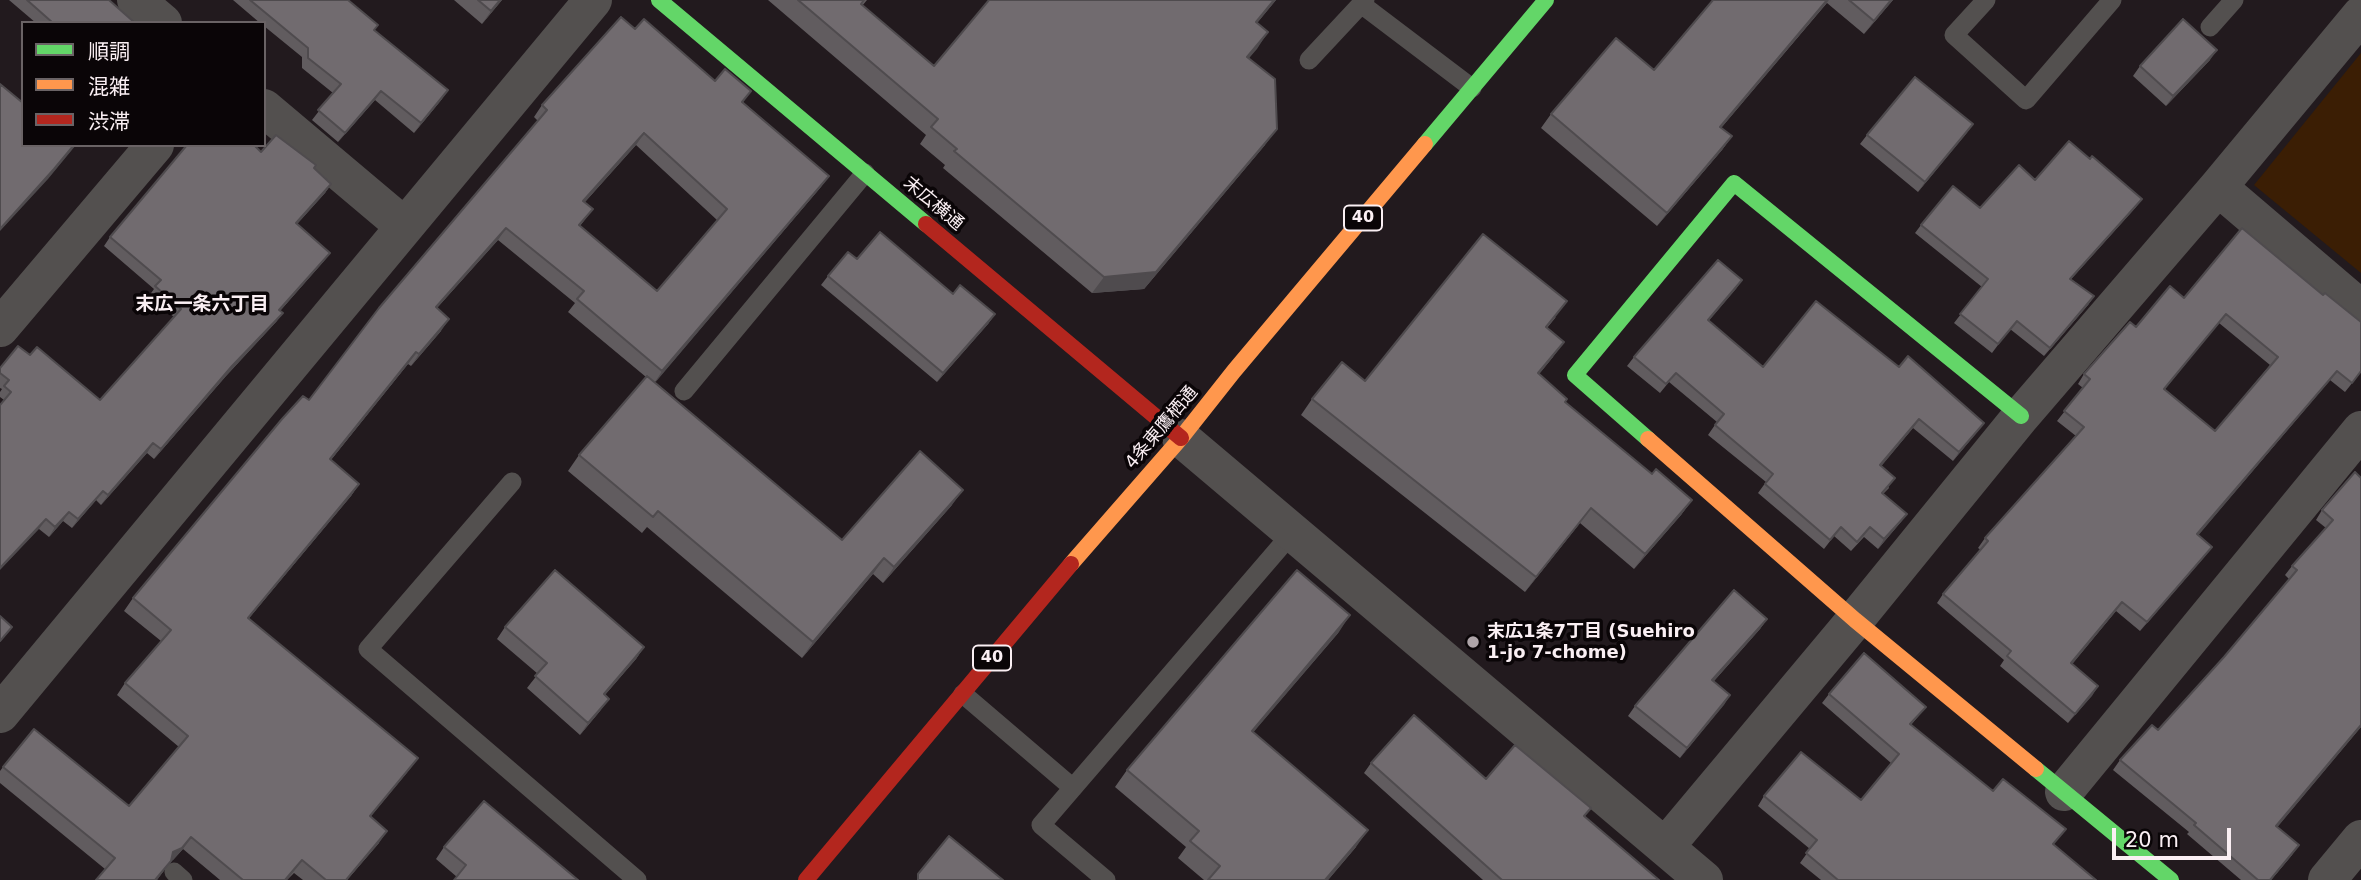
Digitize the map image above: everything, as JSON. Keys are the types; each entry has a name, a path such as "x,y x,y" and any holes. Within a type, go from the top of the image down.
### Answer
{"main road":[{"name":"末広横通","path":"659,0 1181,438"},
{"name":"4条東鷹栖通","path":"806,880 1181,438 1546,0"},
{"path":"2021,416 1734,183 1575,375 1855,620 2171,880"}],"street":[{"path":"0,714 593,0"},
{"path":"1665,847 2021,416 2218,187 2361,15"},
{"path":"266,110 404,226"},
{"path":"0,328 153,147"},
{"path":"2218,187 2361,309"},
{"path":"2064,792 2361,430"},
{"path":"1181,438 1704,880"},
{"path":"2327,880 2361,839"}],"lane":[{"path":"1986,0 1954,35 2026,100 2112,0"},
{"path":"2210,27 2234,0"},
{"path":"1309,60 1363,2 1472,88"},
{"path":"684,391 865,173"},
{"path":"512,482 369,649 636,880"},
{"path":"1106,880 1041,825 1293,532"},
{"path":"962,694 1073,788"}],"shaded area":[{"path":"2361,53 2361,273 2254,185"}],"building":[{"path":"27,0 109,0 133,21 51,21"},
{"path":"250,0 348,0 378,25 374,30 448,90 421,123 381,91 345,133 318,110 341,84 308,58 308,48"},
{"path":"478,0 500,0 491,11"},
{"path":"798,0 864,0 861,4 934,66 989,0 1274,0 1256,22 1268,32 1247,57 1275,79 1277,129 1156,272 1104,277 954,151 957,149 931,127 938,119"},
{"path":"1713,0 1827,0 1720,127 1732,136 1667,213 1551,114 1616,38 1654,70"},
{"path":"1849,0 1891,0 1874,21"},
{"path":"621,17 635,29 644,19 715,81 725,69 751,91 742,102 829,176 662,371 577,299 584,291 506,228 436,307 449,319 419,354 416,352 330,459 359,484 248,618 418,758 370,816 387,831 346,880 326,880 302,860 285,880 243,880 191,837 182,848 173,852 171,861 155,880 96,880 115,858 3,767 34,729 129,806 188,736 125,683 171,630 133,598 282,419 303,396 309,400 379,308 547,110 542,105","holes":["644,133 727,209 657,291 579,225 593,209 583,201"]},
{"path":"2183,19 2217,50 2173,96 2140,66"},
{"path":"1915,77 1973,124 1925,182 1867,135"},
{"path":"0,84 21,101 21,147 72,147 0,229"},
{"path":"276,135 316,165 314,168 331,184 296,223 330,253 279,310 283,313 232,366 161,449 153,443 108,495 103,491 78,519 69,512 55,527 46,519 0,568 0,405 11,392 4,386 9,380 0,373 0,368 18,346 30,355 37,347 100,400 181,309 155,286 161,280 110,237 185,147 256,147 261,152"},
{"path":"2069,141 2090,159 2092,156 2142,199 2070,279 2094,296 2050,348 2017,321 1998,344 1960,314 1988,279 1921,225 1953,186 1980,208 2019,165 2035,180"},
{"path":"2242,228 2323,295 2325,293 2361,322 2361,371 2352,383 2337,371 2197,534 2212,547 2147,622 2122,602 2071,663 2098,686 2075,714 2007,656 2011,651 1943,594 1988,541 1985,538 2084,427 2064,411 2090,379 2084,374 2130,322 2136,327 2170,286 2184,298","holes":["2226,314 2278,357 2215,431 2164,389"]},
{"path":"880,232 953,294 960,285 995,314 943,373 828,276 848,252 857,259"},
{"path":"1483,234 1567,301 1546,327 1564,342 1538,373 1567,399 1565,402 1652,474 1656,469 1692,500 1645,554 1591,508 1536,577 1312,399 1342,362 1365,381"},
{"path":"1718,260 1742,280 1708,320 1763,367 1816,301 1899,367 1908,356 1984,423 1959,452 1919,419 1880,465 1895,478 1882,493 1907,514 1884,539 1870,527 1857,542 1841,527 1830,540 1765,484 1773,474 1715,425 1724,414 1676,373 1666,384 1634,357"},
{"path":"647,376 842,540 920,451 963,490 894,567 884,558 813,642 658,511 653,517 579,455"},
{"path":"2355,472 2361,478 2361,725 2276,826 2299,845 2270,880 2258,880 2194,825 2196,823 2120,760 2152,725 2158,730 2297,570 2292,566 2333,520 2322,510"},
{"path":"555,570 644,647 604,694 609,699 588,723 535,676 547,663 505,627"},
{"path":"1297,570 1350,615 1252,731 1368,830 1325,880 1208,880 1220,866 1190,841 1199,831 1127,770"},
{"path":"1734,590 1767,619 1712,680 1730,695 1687,748 1635,706"},
{"path":"0,616 12,627 0,641"},
{"path":"1864,653 1926,707 1910,724 1993,791 2003,779 2066,829 2053,844 2096,880 1838,880 1806,853 1817,840 1764,796 1801,752 1861,800 1899,754 1829,694"},
{"path":"1414,715 1486,779 1515,745 1591,808 1584,816 1659,880 1502,880 1371,763"},
{"path":"484,801 578,880 454,880 466,865 444,847"},
{"path":"949,836 1003,880 918,880 918,874"}],"traffic: fast":[{"path":"659,0 926,224"},
{"path":"1425,144 1546,0"},
{"path":"1648,439 1575,375 1734,183 2021,416"},
{"path":"2036,769 2171,880"}],"traffic: slow":[{"path":"1071,564 1181,438 1425,144"},
{"path":"1648,439 1855,620 2036,769"}],"traffic: jam":[{"path":"926,224 1181,438"},
{"path":"806,880 1071,564"}],"place":[{"name":"末広1条7丁目 (Suehiro 1-jo 7-chome)","path":"1473,642"}],"district":[{"name":"末広一条六丁目","path":"202,305"}]}
